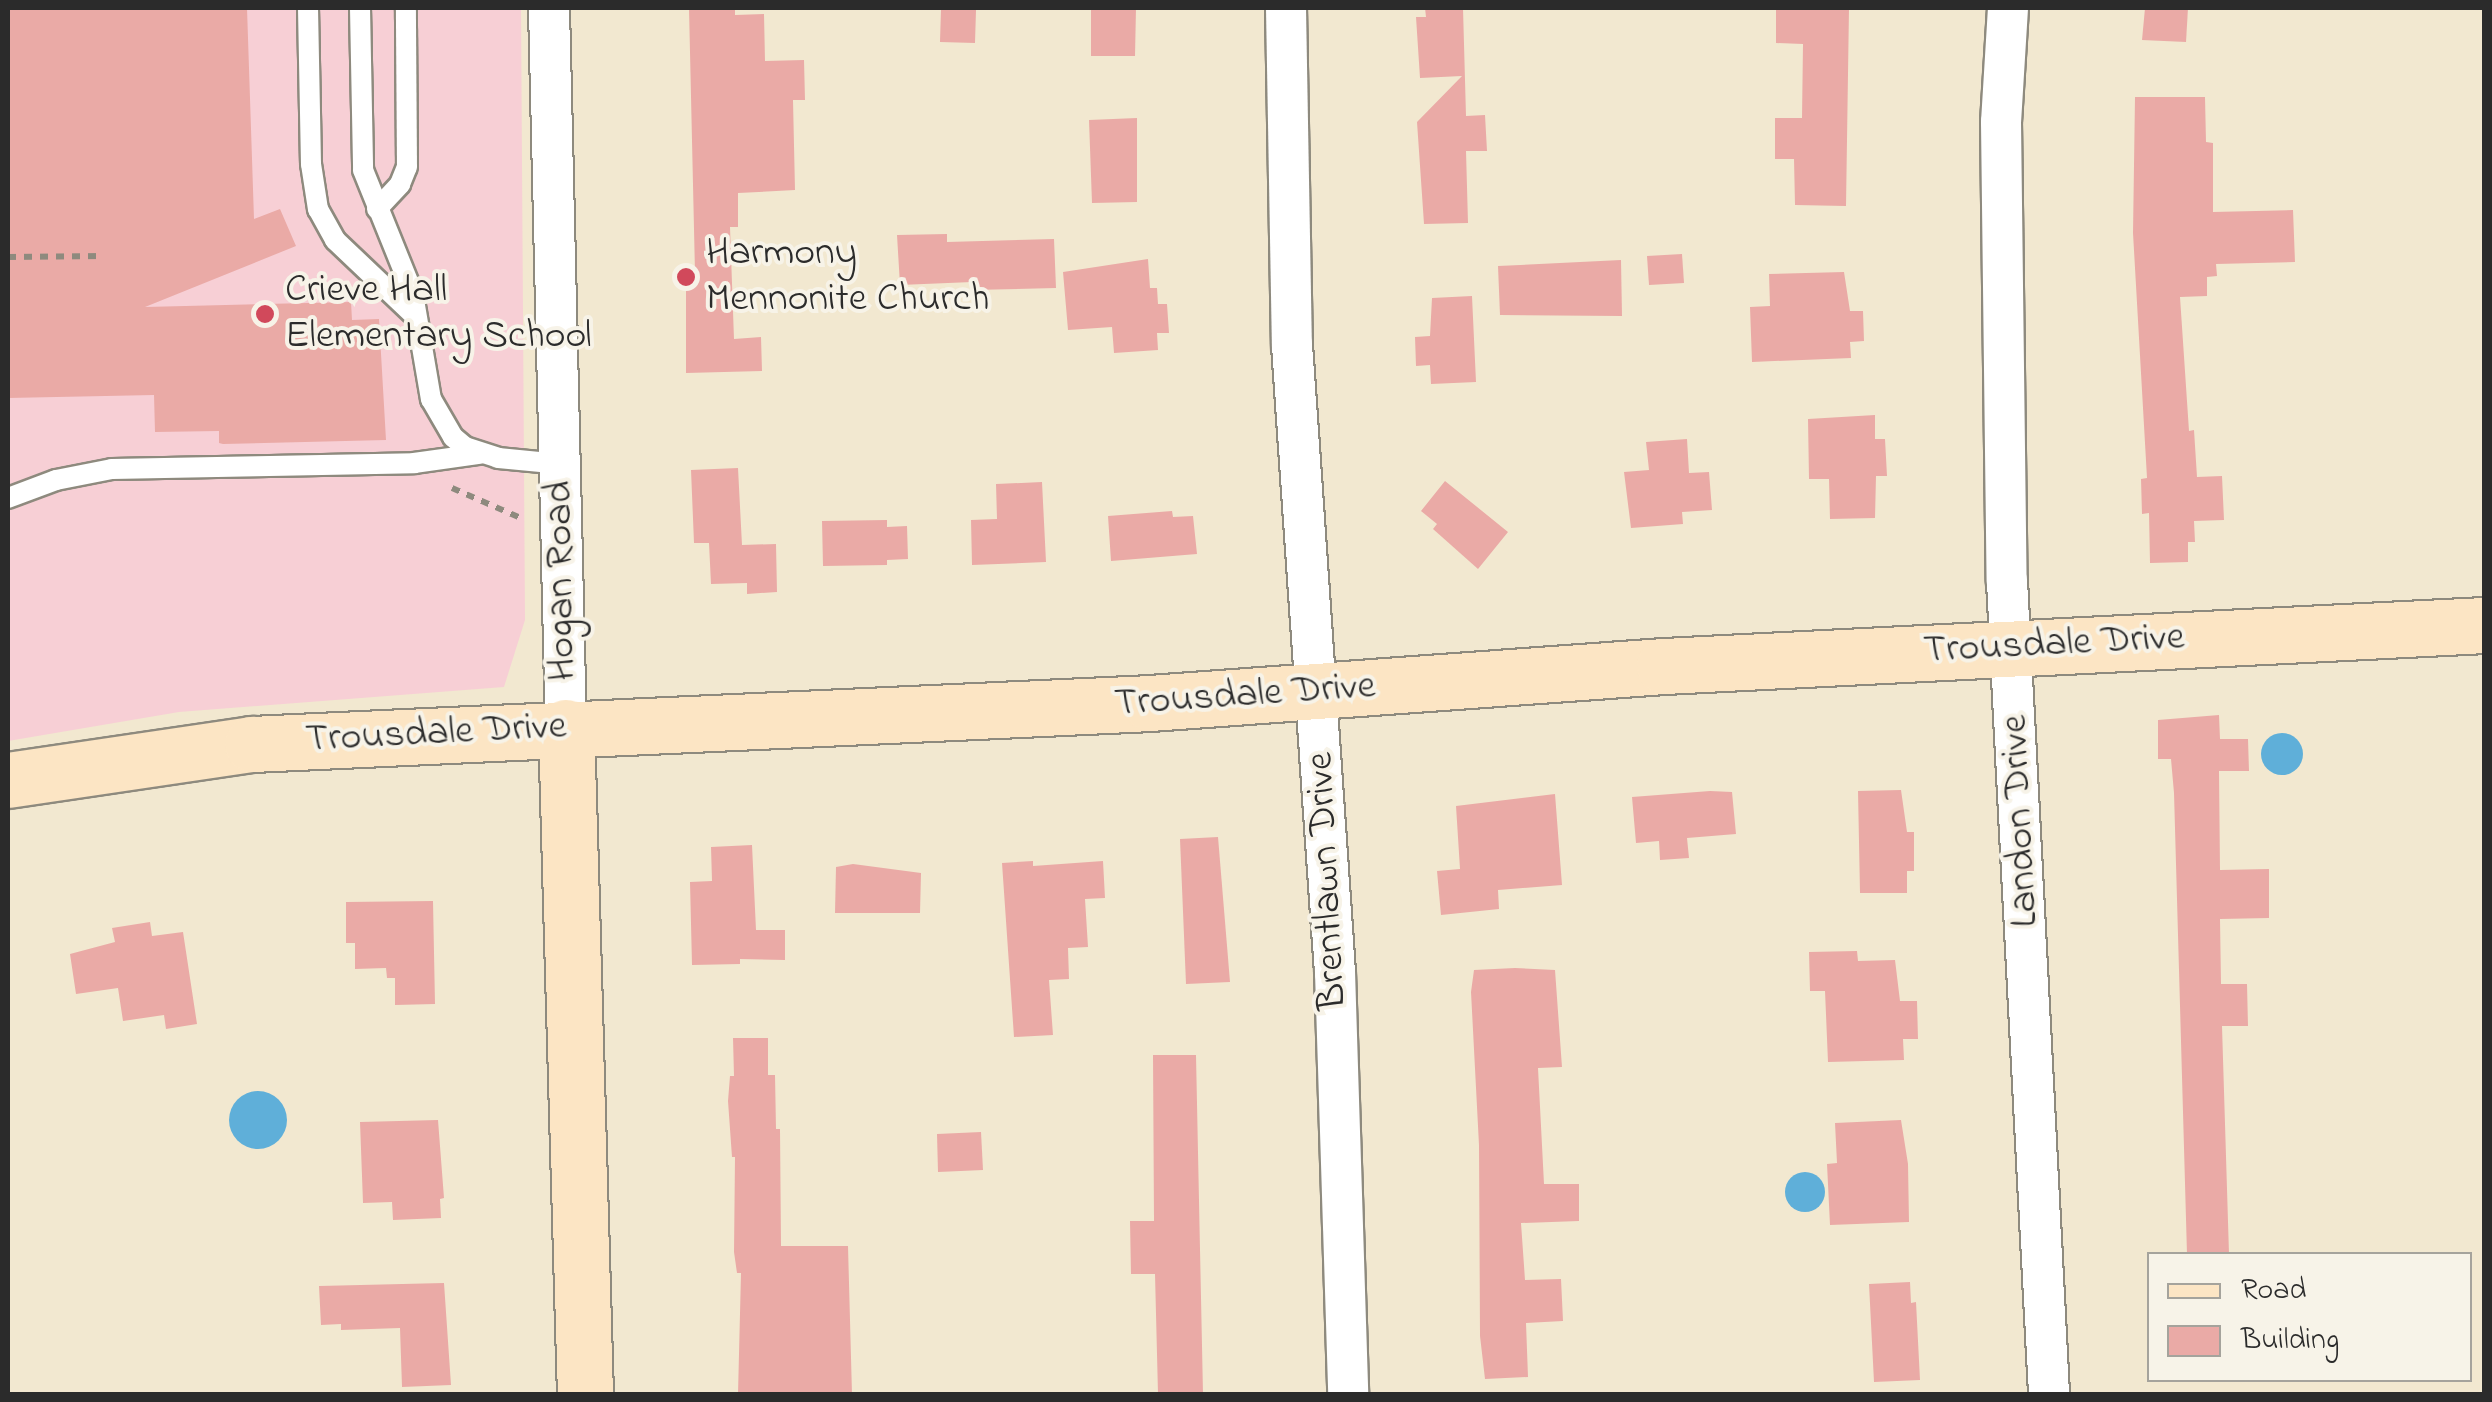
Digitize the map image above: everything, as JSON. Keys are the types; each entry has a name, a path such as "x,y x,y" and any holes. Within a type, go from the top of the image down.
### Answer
{"street":[{"name":"Hogan Road","path":"550,8 585,1394"},
{"name":"Brentlawn Drive","path":"1286,8 1292,345 1335,972 1348,1394"},
{"name":"Landon Drive","path":"2008,8 2001,122 2001,303 2012,646 2049,1394"},
{"name":"Trousdale Drive","path":"8,780 252,744 1316,693 1664,666 2484,624"}],"lane":[{"path":"308,8 311,164 318,208 336,240 417,317"},
{"path":"360,8 363,170 405,271 431,400 452,437 479,454"},
{"path":"376,209 400,184 407,167 406,8"},
{"path":"8,498 56,480 112,469 414,463 479,454 560,464"}],"path":[{"path":"8,258 104,256"},
{"path":"441,484 504,508 536,527"}],"shaded area":[{"name":"Crieve Hall Elementary School","path":"8,8 521,8 525,620 504,687 179,712 8,741"}],"water":[{"path":"2282,733 2297,739 2303,754 2297,769 2282,775 2267,769 2261,754 2267,739"},
{"path":"258,1091 279,1099 287,1120 279,1141 258,1149 237,1141 229,1120 237,1099"},
{"path":"1805,1172 1819,1178 1825,1192 1819,1206 1805,1212 1791,1206 1785,1192 1791,1178"}],"building":[{"path":"8,8 247,8 254,219 280,209 296,246 145,307 351,302 352,320 379,319 386,440 223,444 219,443 219,431 155,432 154,395 8,398"},
{"path":"689,8 735,8 735,15 764,14 765,61 804,60 805,100 793,100 795,190 738,193 738,227 730,227 734,339 761,337 762,371 686,373 686,274 695,273"},
{"path":"1091,8 1136,8 1135,56 1091,56"},
{"path":"1425,8 1463,8 1466,116 1485,115 1487,151 1466,151 1468,223 1424,224 1417,122 1462,76 1420,78 1416,17 1426,17"},
{"path":"1776,8 1849,8 1846,206 1795,205 1794,159 1775,159 1775,118 1802,118 1803,44 1776,43"},
{"path":"2145,8 2188,8 2186,42 2142,40"},
{"path":"941,9 976,10 975,43 940,42"},
{"path":"2135,97 2205,97 2206,142 2213,143 2213,212 2293,210 2295,262 2216,264 2217,276 2207,277 2207,296 2180,297 2189,431 2194,430 2197,477 2222,476 2224,520 2194,521 2195,542 2188,542 2188,562 2150,563 2149,513 2142,514 2141,479 2147,478 2133,233"},
{"path":"1137,118 1137,202 1092,203 1089,120"},
{"path":"947,234 947,242 1054,239 1056,288 972,290 972,282 900,285 897,235"},
{"path":"1682,254 1684,283 1649,285 1647,256"},
{"path":"1148,259 1150,288 1157,288 1158,304 1167,304 1169,333 1157,333 1158,350 1114,353 1112,327 1068,330 1063,272"},
{"path":"1621,260 1622,316 1500,315 1498,266"},
{"path":"1844,272 1850,311 1863,311 1864,341 1850,342 1851,358 1752,362 1750,307 1770,306 1769,274"},
{"path":"1472,296 1476,382 1431,384 1430,365 1416,366 1415,337 1430,336 1432,298"},
{"path":"1875,415 1875,439 1885,439 1887,476 1876,476 1875,518 1830,519 1829,479 1809,479 1808,419"},
{"path":"1687,439 1689,473 1709,472 1712,510 1682,512 1683,524 1631,528 1624,472 1649,470 1646,442"},
{"path":"738,468 742,545 776,544 777,592 747,594 747,583 711,584 709,543 694,543 691,470"},
{"path":"1445,481 1508,532 1478,569 1433,529 1437,524 1421,511"},
{"path":"1042,482 1046,562 972,565 971,520 997,519 996,484"},
{"path":"1172,511 1173,517 1193,516 1197,554 1111,561 1108,516"},
{"path":"887,520 887,527 907,526 908,559 887,560 887,565 823,566 822,521"},
{"path":"2219,715 2220,739 2248,739 2249,771 2219,771 2220,870 2269,869 2269,918 2220,919 2221,984 2247,984 2248,1026 2222,1026 2229,1252 2187,1252 2174,793 2171,759 2158,759 2158,720"},
{"path":"1901,790 1907,832 1914,832 1914,871 1907,871 1907,893 1860,893 1858,791"},
{"path":"1732,792 1736,834 1687,838 1689,858 1660,860 1659,841 1636,843 1632,797"},
{"path":"1555,794 1562,885 1498,890 1499,909 1441,915 1437,871 1460,869 1456,806"},
{"path":"1218,837 1230,982 1186,984 1180,839"},
{"path":"752,845 756,930 785,930 785,960 740,959 740,964 692,965 690,882 712,881 711,847"},
{"path":"1033,861 1033,866 1103,861 1105,898 1085,899 1088,947 1068,948 1069,979 1049,980 1053,1035 1014,1037 1002,863"},
{"path":"853,864 921,873 920,913 835,913 836,867"},
{"path":"433,901 435,1004 395,1005 395,978 387,978 386,968 355,969 355,943 346,943 346,902"},
{"path":"150,922 152,936 183,932 197,1024 166,1029 164,1015 123,1021 118,988 76,994 70,954 115,942 112,928"},
{"path":"1857,951 1858,961 1895,960 1900,1001 1917,1001 1918,1039 1903,1039 1904,1060 1828,1062 1825,991 1810,991 1809,952"},
{"path":"1474,970 1555,970 1562,1067 1538,1068 1544,1184 1579,1184 1579,1221 1521,1223 1525,1280 1561,1279 1563,1321 1526,1323 1528,1377 1485,1379 1480,1336 1479,1145 1471,992"},
{"path":"733,1038 768,1038 768,1075 775,1075 776,1129 780,1129 781,1246 848,1246 852,1394 738,1394 741,1273 737,1273 734,1252 735,1157 728,1101 730,1076 734,1076"},
{"path":"1153,1055 1196,1055 1203,1394 1158,1394 1155,1274 1131,1274 1130,1221 1154,1221"},
{"path":"438,1120 444,1198 440,1199 441,1218 393,1220 392,1202 363,1203 360,1122"},
{"path":"1901,1120 1908,1164 1909,1222 1830,1225 1827,1164 1837,1163 1835,1123"},
{"path":"981,1132 983,1170 938,1172 937,1134"},
{"path":"1910,1282 1911,1303 1916,1302 1920,1380 1874,1382 1869,1284"},
{"path":"444,1283 451,1385 402,1387 400,1328 341,1330 341,1324 321,1325 319,1286"}],"place":[{"name":"Harmony Mennonite Church","path":"686,277"},
{"name":"Crieve Hall Elementary School","path":"265,314"}]}
